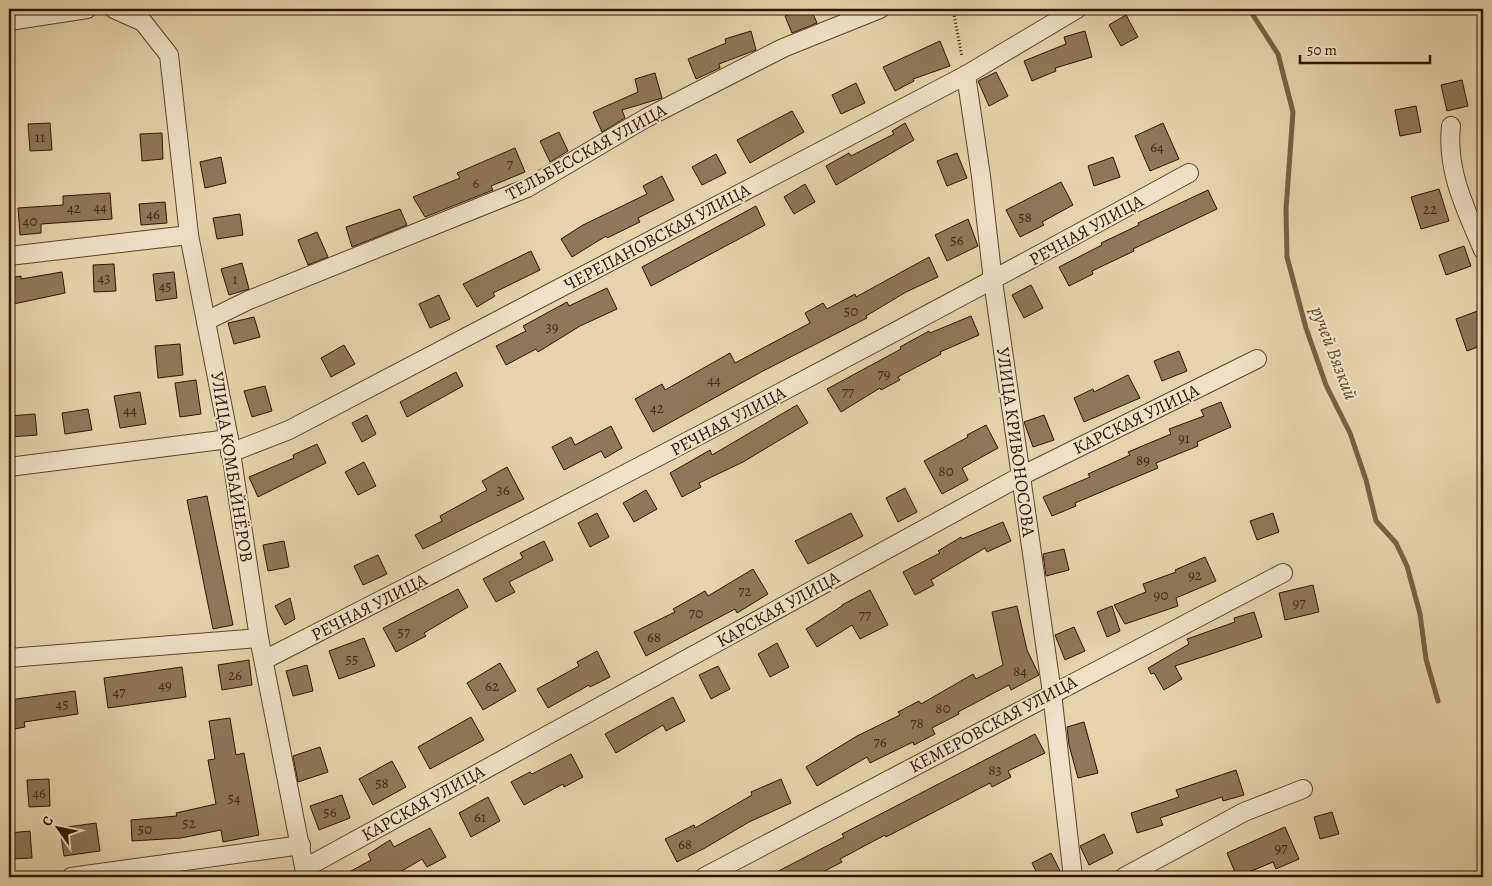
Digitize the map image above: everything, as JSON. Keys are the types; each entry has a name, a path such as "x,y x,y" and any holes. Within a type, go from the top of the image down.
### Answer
{"street":[{"path":"9,21 87,9"},
{"name":"УЛИЦА КОМБАЙНЁРОВ","path":"114,9 143,22 169,55 189,235 229,446 259,638 305,872"},
{"name":"ТЕЛЬБЕССКАЯ УЛИЦА","path":"206,321 249,300 527,188 646,118 783,48 880,9"},
{"name":"ЧЕРЕПАНОВСКАЯ УЛИЦА","path":"9,467 229,446 289,430 966,75 1076,9"},
{"name":"УЛИЦА КРИВОНОСОВА","path":"966,75 981,176 993,281 1052,693 1073,877"},
{"path":"1451,126 1449,146 1458,192 1483,250"},
{"name":"РЕЧНАЯ УЛИЦА","path":"264,660 608,484 993,281 1189,173"},
{"path":"9,256 189,235"},
{"name":"КАРСКАЯ УЛИЦА","path":"305,872 1021,476 1257,360"},
{"name":"КЕМЕРОВСКАЯ УЛИЦА","path":"704,877 1283,573"},
{"path":"9,658 259,638"},
{"path":"1124,877 1244,812 1303,790"},
{"path":"72,877 300,845"}],"path":[{"path":"952,9 966,75"}],"building":[{"path":"802,9 811,9 817,23 792,33 785,16"},
{"path":"1126,15 1138,37 1121,46 1109,25"},
{"path":"751,31 756,50 719,64 720,68 696,79 688,59 726,43 725,39"},
{"path":"1085,31 1092,57 1055,68 1056,71 1032,81 1024,61 1066,44 1064,37"},
{"path":"940,41 950,66 913,79 914,81 895,91 883,67"},
{"path":"996,72 1008,96 989,106 978,81"},
{"path":"655,73 662,98 622,110 625,118 602,132 593,112 638,92 635,79"},
{"path":"1462,80 1468,106 1447,111 1441,85"},
{"path":"856,83 865,103 841,114 832,95"},
{"path":"1416,106 1421,132 1400,136 1395,110"},
{"path":"792,111 804,132 750,163 737,140"},
{"path":"50,123 52,150 30,151 28,124"},
{"path":"905,123 914,140 836,185 826,166 849,153 851,156 894,134 892,131"},
{"path":"1163,123 1179,159 1150,171 1135,136"},
{"path":"559,132 568,151 550,162 540,141"},
{"path":"162,133 163,159 142,161 140,134"},
{"path":"515,148 525,172 491,186 493,190 425,217 413,197 460,178 457,173"},
{"path":"957,153 967,178 947,186 937,161"},
{"path":"716,154 726,173 702,185 692,167"},
{"path":"221,157 226,183 205,188 200,162"},
{"path":"1113,157 1120,177 1094,186 1088,166"},
{"path":"662,176 674,200 638,218 640,222 607,238 606,236 572,257 561,239 583,225 647,194 643,186"},
{"path":"1061,182 1073,205 1042,222 1044,225 1020,237 1006,210"},
{"path":"805,184 815,202 794,214 784,197"},
{"path":"1439,189 1449,221 1421,229 1411,197"},
{"path":"1208,190 1217,209 1133,249 1134,251 1092,271 1093,274 1069,286 1059,267 1102,245 1101,243 1139,225 1138,223"},
{"path":"110,193 112,219 41,224 41,233 20,235 18,208 63,205 63,196"},
{"path":"165,202 167,223 141,225 139,204"},
{"path":"756,206 765,225 651,286 642,267"},
{"path":"400,209 407,225 352,247 346,227"},
{"path":"240,214 243,235 217,239 213,218"},
{"path":"968,219 978,246 947,261 935,235"},
{"path":"317,232 328,257 308,265 298,240"},
{"path":"1464,246 1471,266 1446,275 1439,255"},
{"path":"531,251 540,270 493,293 495,296 477,307 463,284"},
{"path":"929,257 938,277 906,292 866,316 867,318 763,371 653,432 635,399 662,384 665,390 730,353 735,363 810,323 805,313 823,303 827,309 855,294 856,297"},
{"path":"242,263 249,289 229,295 221,269"},
{"path":"114,264 116,291 94,292 93,265"},
{"path":"62,272 65,293 9,305 9,278 21,276 21,279"},
{"path":"174,272 177,298 156,301 153,274"},
{"path":"1031,285 1043,308 1024,318 1012,295"},
{"path":"607,288 617,309 580,326 538,352 536,349 506,365 496,346 526,331 523,326 567,302 569,306"},
{"path":"439,295 450,319 430,328 419,304"},
{"path":"1483,309 1483,345 1467,351 1456,319"},
{"path":"971,316 979,335 940,352 941,354 898,377 900,380 881,390 880,388 841,412 827,389 901,349 900,347 929,331 930,333"},
{"path":"254,317 260,337 234,344 228,323"},
{"path":"180,344 183,375 158,378 155,346"},
{"path":"344,345 355,364 331,377 321,358"},
{"path":"1179,351 1187,371 1162,381 1154,361"},
{"path":"456,372 463,386 407,417 400,402"},
{"path":"1128,375 1140,398 1084,422 1074,398 1093,389 1094,392"},
{"path":"196,380 201,414 180,417 175,383"},
{"path":"265,386 272,411 252,417 244,391"},
{"path":"140,392 146,424 120,428 114,396"},
{"path":"1221,402 1231,427 1197,442 1198,446 1156,463 1158,468 1075,503 1076,506 1052,516 1043,497 1090,477 1088,474 1130,455 1128,452 1171,434 1169,429 1204,416 1201,410"},
{"path":"797,405 808,423 743,462 699,483 701,487 682,497 670,473 710,450 712,455"},
{"path":"88,409 92,430 65,434 62,413"},
{"path":"35,414 37,435 10,437 9,416"},
{"path":"367,415 376,434 362,442 352,423"},
{"path":"1044,415 1054,440 1033,447 1024,422"},
{"path":"986,425 998,448 962,468 968,480 942,494 924,461"},
{"path":"611,426 622,448 605,458 601,451 564,470 552,447 571,437 575,445"},
{"path":"317,444 326,463 258,497 249,477 294,458 293,455"},
{"path":"364,462 376,486 358,495 345,472"},
{"path":"507,467 524,499 423,549 415,535 442,521 440,516 487,490 482,481"},
{"path":"905,488 917,512 898,522 886,498"},
{"path":"646,490 657,509 634,522 623,503"},
{"path":"207,496 233,625 213,629 187,500"},
{"path":"597,513 609,537 590,547 578,523"},
{"path":"851,513 863,536 808,564 795,541"},
{"path":"1273,513 1279,532 1257,540 1250,521"},
{"path":"1003,522 1011,541 987,552 985,548 931,580 934,585 915,595 903,572 940,553 938,551 961,537 962,539"},
{"path":"284,541 289,567 268,571 263,545"},
{"path":"544,541 553,560 509,582 515,592 496,602 483,579 523,558 520,553"},
{"path":"1064,549 1069,570 1046,576 1043,554"},
{"path":"378,555 387,574 363,585 354,566"},
{"path":"1205,557 1216,581 1176,598 1178,606 1125,624 1114,605 1146,592 1143,584 1176,572 1175,570"},
{"path":"753,569 768,594 737,613 735,609 646,656 634,632 675,612 673,609 705,591 708,596"},
{"path":"1313,585 1319,612 1285,620 1279,593"},
{"path":"458,589 468,607 424,633 426,636 396,652 383,628"},
{"path":"870,590 888,625 860,639 852,625 817,647 806,629 842,605"},
{"path":"290,598 295,619 285,625 275,606"},
{"path":"1017,606 1027,650 1039,675 1011,690 1009,685 958,712 959,714 932,728 935,734 914,745 913,742 870,763 867,757 817,786 806,767 857,736 900,715 898,712 919,701 921,704 973,674 976,679 1003,665 992,612"},
{"path":"1112,606 1120,631 1107,637 1097,612"},
{"path":"1254,612 1262,637 1175,666 1182,679 1164,690 1154,673 1151,674 1148,668 1189,644 1187,639 1235,622 1234,618"},
{"path":"1074,627 1085,651 1065,660 1055,635"},
{"path":"364,638 375,666 339,679 329,651"},
{"path":"777,643 789,667 770,677 758,654"},
{"path":"597,651 610,677 590,687 589,685 548,708 537,689 579,666 577,662"},
{"path":"249,660 252,685 222,690 218,665"},
{"path":"500,663 516,691 483,710 467,683"},
{"path":"307,665 313,691 293,696 286,671"},
{"path":"718,666 730,689 711,699 699,675"},
{"path":"182,667 186,697 108,708 104,678"},
{"path":"75,691 78,714 24,722 25,727 9,730 9,700"},
{"path":"673,697 685,721 666,731 663,725 616,753 605,734"},
{"path":"471,717 484,740 430,769 418,747"},
{"path":"230,718 236,755 244,753 259,835 223,842 221,830 181,838 132,841 131,820 177,816 176,813 216,804 208,760 215,759 209,721"},
{"path":"1084,722 1098,773 1078,778 1069,745 1067,727"},
{"path":"1035,734 1045,753 1008,771 1011,777 992,787 990,783 886,837 885,835 840,859 842,862 813,877 767,877 844,837 842,834"},
{"path":"320,747 328,772 298,782 293,756"},
{"path":"571,754 583,777 564,787 563,784 524,805 511,782 530,772 532,774"},
{"path":"392,761 406,787 373,805 359,779"},
{"path":"1236,770 1244,795 1223,801 1222,797 1160,818 1163,825 1137,833 1131,813 1179,797 1176,790"},
{"path":"49,779 50,806 29,807 27,780"},
{"path":"781,779 791,803 749,822 677,862 665,839 694,825 695,828 752,795 751,792"},
{"path":"342,795 350,818 319,830 310,806"},
{"path":"488,797 500,821 471,837 459,813"},
{"path":"1332,812 1339,834 1320,839 1314,817"},
{"path":"96,823 100,851 64,856 60,828"},
{"path":"1285,827 1299,859 1276,869 1273,862 1237,877 1227,853"},
{"path":"430,828 446,857 427,867 422,859 392,877 340,877 371,860 368,854 390,840 394,847"},
{"path":"30,831 32,858 11,859 9,833"},
{"path":"1104,834 1113,853 1089,865 1080,846"},
{"path":"1051,853 1062,877 1039,877 1032,863"}],"waterway":[{"name":"ручей Вязкий","path":"1249,9 1278,54 1293,112 1286,209 1287,257 1306,328 1326,385 1350,433 1366,480 1376,521 1396,543 1407,566 1420,614 1426,659 1438,701"}]}
